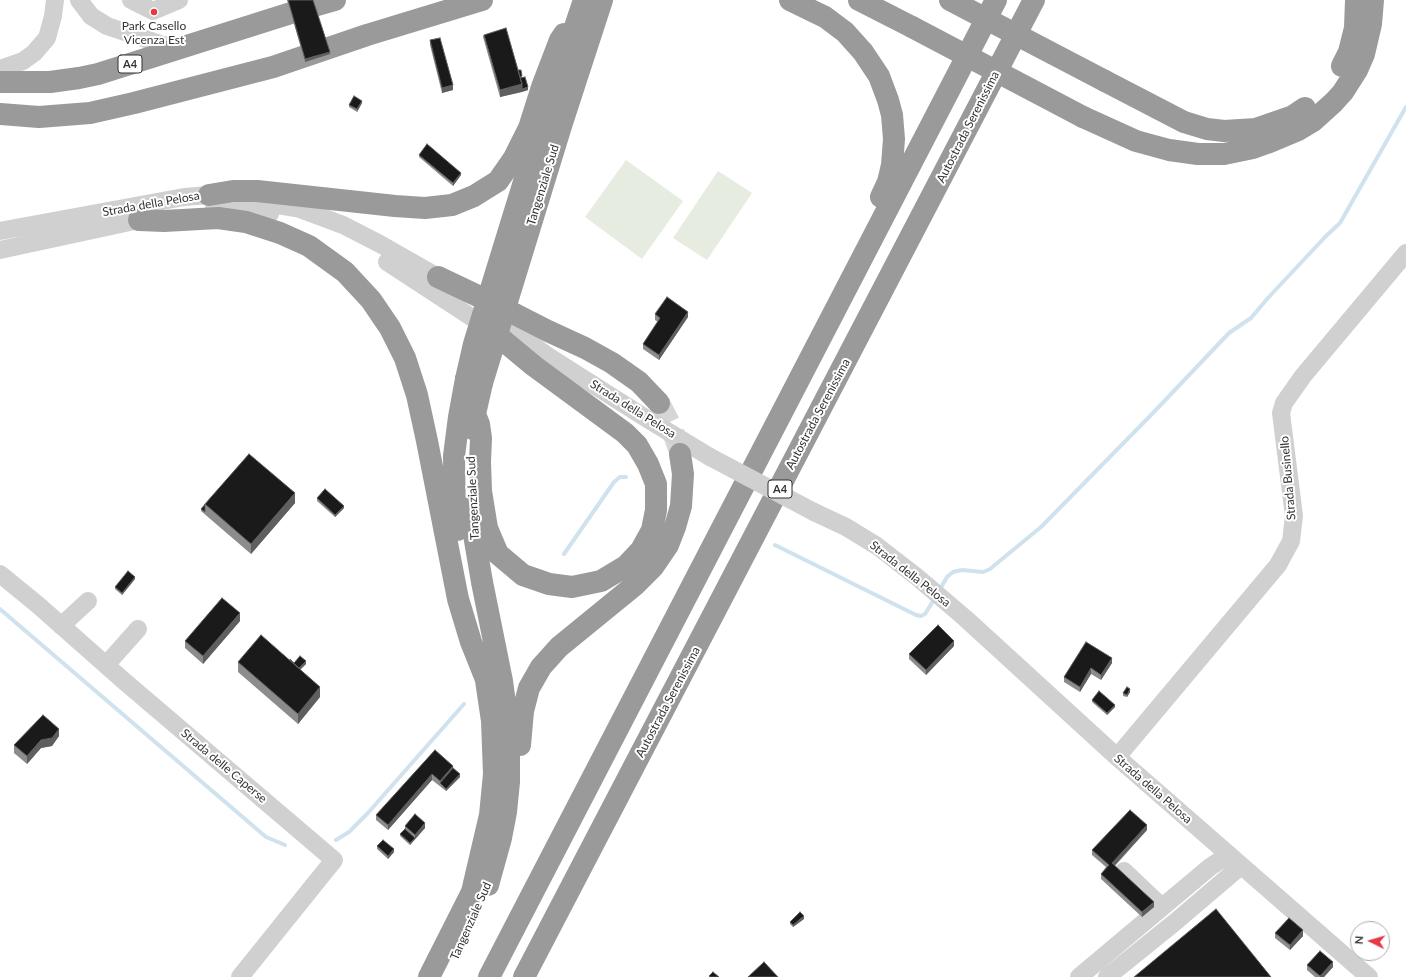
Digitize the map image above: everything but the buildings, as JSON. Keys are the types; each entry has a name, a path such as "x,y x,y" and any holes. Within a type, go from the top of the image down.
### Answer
{"highway":[{"path":"314,6 335,0"},
{"path":"367,35 440,0"},
{"path":"0,114 39,117 90,113 134,103 273,67 367,35 482,0"},
{"path":"719,534 885,189 892,165 894,139 892,115 885,89 871,63 854,41 835,25 815,12 790,0"},
{"path":"859,0 1083,117 1136,142 1169,150 1198,154 1218,154 1238,152 1267,143 1298,130 1313,121 1334,102 1343,92 1357,70 1364,54 1371,24 1373,0"},
{"path":"950,0 1184,122 1207,129 1224,131 1239,131 1270,125 1293,116 1324,91 1336,78 1346,59 1356,15 1356,0"},
{"path":"489,977 996,0"},
{"name":"Autostrada Serenissima","path":"524,977 1034,0"},
{"path":"786,476 1047,0"},
{"path":"209,195 233,191 256,191 425,208 452,205 474,196 498,181 514,158 529,128 542,87 560,40 589,2"},
{"name":"Tangenziale Sud","path":"446,977 484,896 498,853 506,812 509,782 509,733 502,681 474,535 470,478 471,448 475,414 474,344 532,154 589,2"},
{"name":"A4","path":"0,82 35,83 79,78 178,50 291,14"},
{"path":"139,220 164,221 218,218 246,222 280,233 309,246 345,272 371,300 390,328 405,358 417,395 428,441 458,599 471,642 486,682"},
{"path":"438,277 592,351 639,382 659,403"},
{"path":"475,414 479,424 481,438 481,491 487,528 498,554 523,575 548,584 572,587 601,581 626,566 641,550 652,530 656,510 656,484 648,464 637,445 625,433 534,366 487,327"},
{"name":"Tangenziale Sud","path":"429,977 472,892 490,815 494,774 492,721 486,682 463,569 455,518 454,456 458,417 474,381"},
{"path":"484,896 499,871 509,843 516,810 523,711 529,688 542,667 559,647 635,585 653,566 668,545 681,506 683,474 680,454"}],"street":[{"path":"0,69 23,61 34,53 47,38 53,16 55,0"},
{"path":"80,0 91,16 107,26 178,50"},
{"path":"132,0 154,11 178,0"},
{"name":"Strada della Pelosa","path":"0,231 184,197 209,195 269,203 300,209 343,225 380,244 438,277 548,356 644,417 710,457 814,512 846,527 877,546 917,577 965,618 1117,757 1234,860 1358,974"},
{"name":"Strada della Pelosa","path":"0,250 139,220 197,210 264,212 295,218 348,239 400,269 487,327 515,342 548,356"},
{"name":"Strada Businello","path":"1117,757 1278,565 1291,540 1294,516 1281,413 1284,402 1303,376 1406,253"},
{"name":"Strada delle Caperse","path":"0,574 334,860 240,977"},
{"path":"62,626 88,601"},
{"path":"106,666 138,629"},
{"path":"1079,977 1210,867 1234,860"},
{"path":"1108,977 1174,923 1234,860"},
{"path":"1124,871 1162,907"}],"shaded area":[{"path":"626,160 683,201 642,259 585,217"},
{"path":"718,171 752,193 707,260 673,238"}],"waterway":[{"path":"939,591 947,577 953,572 962,570 983,572 990,569 1041,527 1229,333 1251,318 1326,236 1340,223 1406,107"},
{"path":"564,554 614,482 620,477 626,477"},
{"path":"775,545 916,615 921,616 925,614 935,598"},
{"path":"0,609 266,837 285,845"},
{"path":"336,840 349,832 367,814 464,704"}],"tunnel":[{"path":"659,403 671,426 679,449"}],"place":[{"name":"Park Casello Vicenza Est","path":"154,12"}]}
